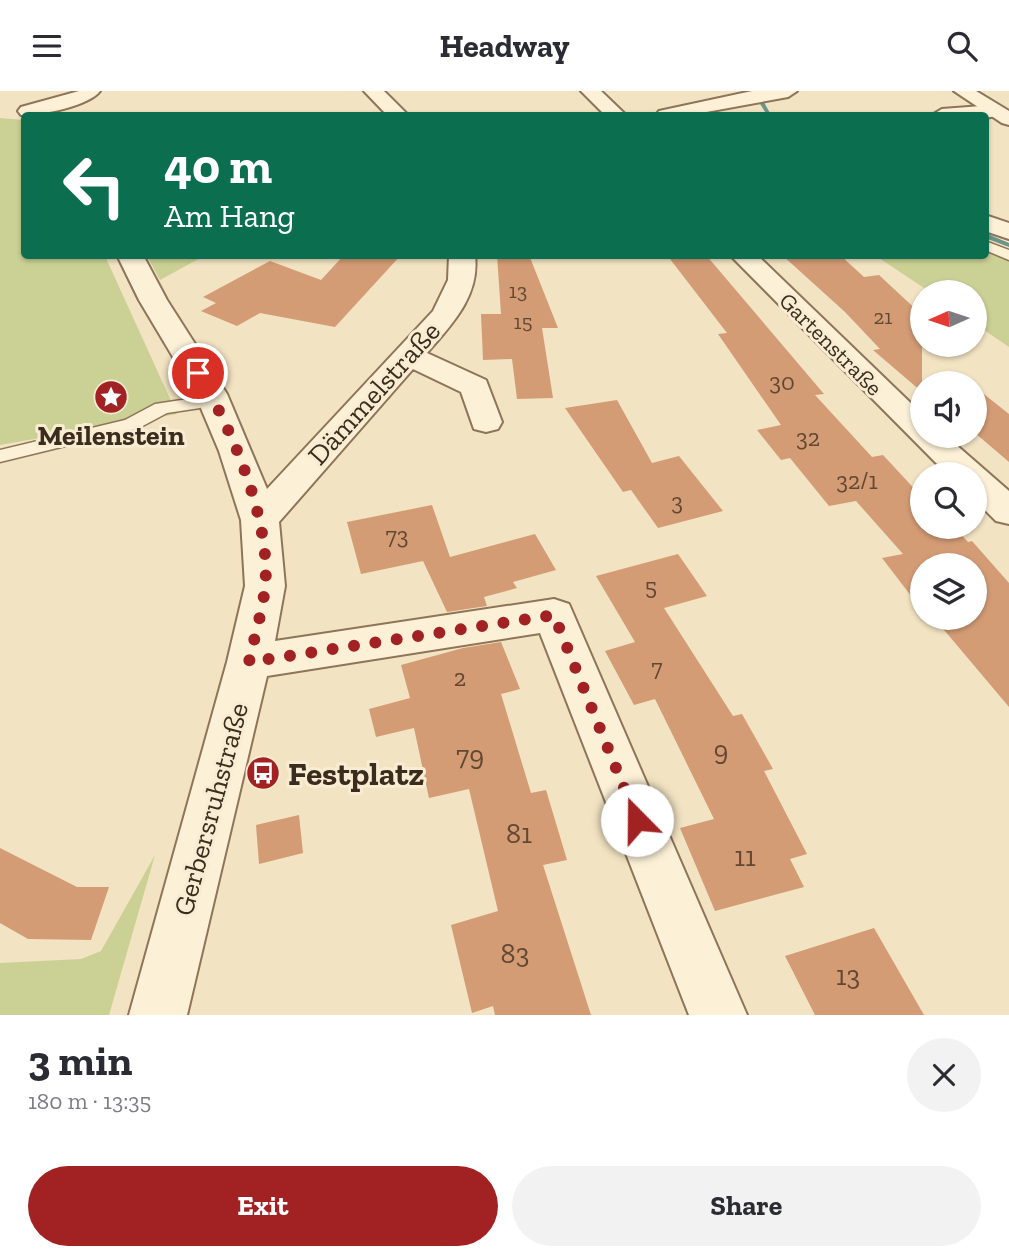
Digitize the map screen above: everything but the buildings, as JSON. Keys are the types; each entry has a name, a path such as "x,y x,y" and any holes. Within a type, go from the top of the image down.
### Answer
{"street":[{"path":"31,112 83,97 91,91"},
{"path":"373,91 395,112"},
{"path":"590,91 613,112"},
{"path":"963,91 1002,115"},
{"path":"687,112 743,98 777,95"},
{"path":"989,224 1009,232"},
{"name":"Gerbersruhstraße","path":"132,259 153,300 211,394 236,451 261,520 265,586 249,662 158,1015"},
{"name":"Dämmelstraße","path":"261,520 444,316 460,291 464,268 463,259"},
{"name":"Gartenstraße","path":"746,259 910,420"},
{"path":"408,355 475,387 486,422"},
{"name":"Gartenstraße","path":"939,448 955,462"},
{"path":"987,491 1009,512"},
{"path":"249,662 554,615 718,1015"}],"lane":[{"path":"989,247 1009,255"},
{"path":"0,456 132,424 162,408 193,404 211,394"}],"green space":[{"path":"0,118 21,120 21,259 106,259 177,414 0,445"},
{"path":"989,253 1009,261 1009,347 987,332 987,280 912,280 880,259 989,259"},
{"path":"149,259 198,259 160,280"},
{"path":"155,855 109,1015 0,1015 0,963 81,959 101,951"}],"waterway":[{"path":"755,91 767,112"},
{"path":"989,237 1009,245"}],"place":[{"name":"Meilenstein","path":"111,397"},
{"name":"Festplatz","path":"263,773"}],"route":[{"path":"198,373 211,394 236,451 261,520 265,586 249,662 554,615 637,820"}]}
